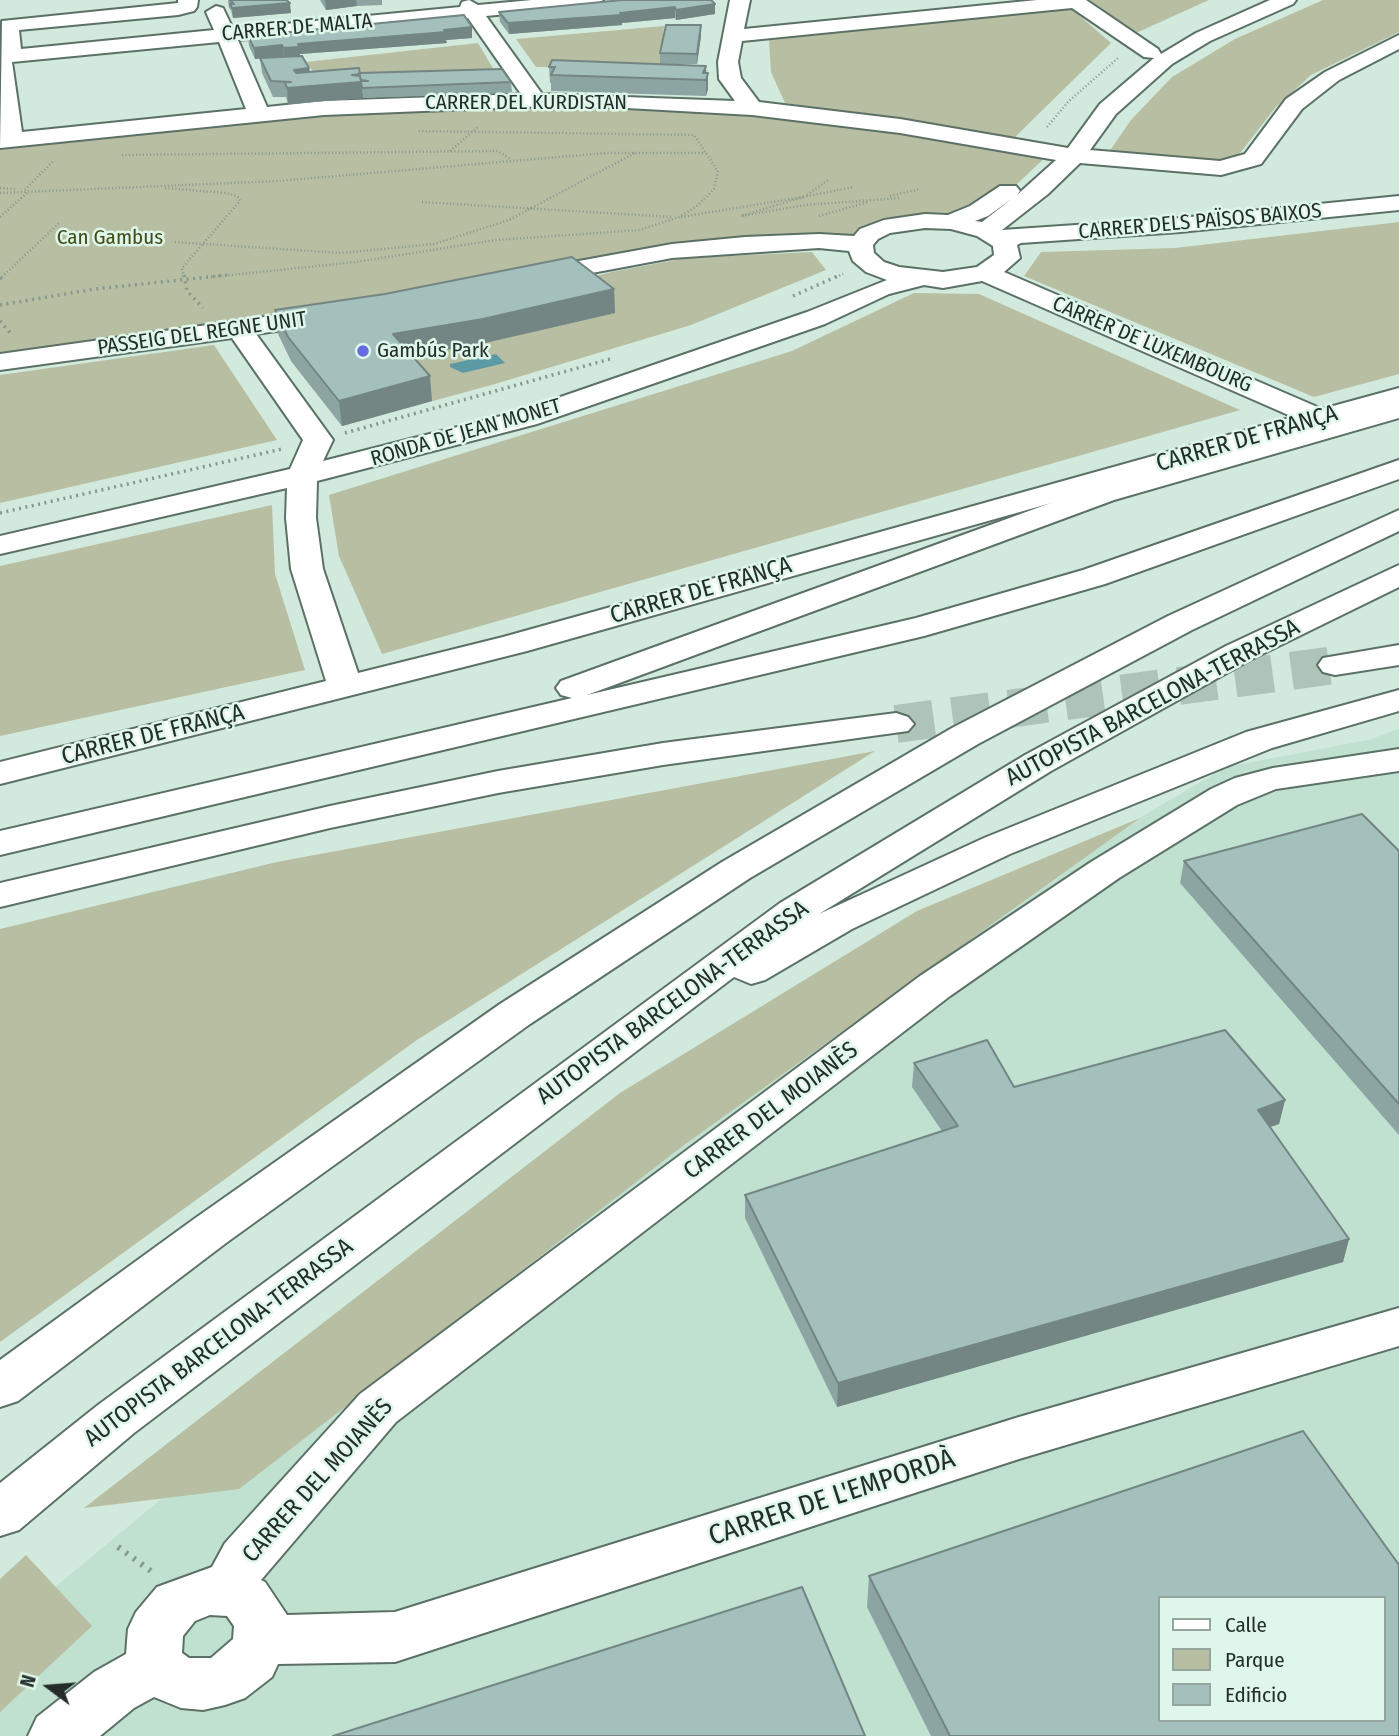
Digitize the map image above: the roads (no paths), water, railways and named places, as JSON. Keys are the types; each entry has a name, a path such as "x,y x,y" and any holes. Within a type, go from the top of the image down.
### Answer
{"main road":[{"path":"6,140 3,53 9,25 178,9 187,7 188,0"},
{"path":"212,0 223,32 259,113"},
{"name":"CARRER DE MALTA","path":"471,9 529,0"},
{"name":"CARRER DE MALTA","path":"3,53 593,0"},
{"path":"740,0 728,62 730,79 752,108"},
{"path":"951,222 979,211 1016,185 1040,151 1110,81 1191,29 1255,0"},
{"path":"994,236 1074,156 1108,109 1165,60 1203,37 1286,0"},
{"path":"733,36 1074,1 1151,53"},
{"path":"471,9 536,100"},
{"name":"CARRER DEL KURDISTAN","path":"6,140 259,113 431,102 536,100 752,108 901,126 1074,156 1221,168 1253,159 1294,104 1332,76 1399,41"},
{"name":"CARRER DELS PAÏSOS BAIXOS","path":"994,236 1180,225 1399,203"},
{"name":"RONDA DE JEAN MONET","path":"0,545 648,362 797,310 860,282 869,234 884,227 915,221 951,222"},
{"path":"502,283 597,263 684,250 819,241 862,260 919,279 954,279 985,273 1007,258 1007,249 994,236 951,222"},
{"name":"CARRER DE LUXEMBOURG","path":"985,273 1319,418"},
{"name":"RONDA DE JEAN MONET","path":"0,523 311,456 527,418 816,318 880,289 919,279"},
{"name":"PASSEIG DEL REGNE UNIT","path":"0,362 354,311"},
{"path":"239,329 311,456 301,518 307,569 345,687"},
{"name":"CARRER DE FRANÇA","path":"0,773 515,644 1399,396"},
{"path":"273,778 573,688 1103,494 1399,409"},
{"path":"0,844 924,626 1094,577 1399,469"},
{"path":"0,1387 210,1231 515,1014 736,870 965,736 1180,622 1399,519"},
{"name":"AUTOPISTA BARCELONA-TERRASSA","path":"0,1514 116,1419 794,912 1038,763 1238,653 1399,575"},
{"path":"1335,665 1399,655"},
{"path":"588,1064 838,920 997,846 1226,752 1399,700"},
{"path":"0,895 330,817 486,785 663,754 896,724"},
{"name":"CARRER DEL MOIANÈS","path":"228,1591 244,1559 378,1408 935,986 1105,870 1236,792 1273,779 1399,760"},
{"name":"CARRER DE L'EMPORDÀ","path":"261,1640 394,1637 1019,1438 1399,1327"},
{"path":"228,1591 246,1599 262,1621 261,1640 244,1667 214,1684 181,1683 158,1665 154,1657 154,1638 168,1611 197,1594 228,1591"},
{"path":"57,1736 114,1690 158,1665"}],"water":[{"path":"496,354 505,363 463,373 450,367 450,364"}],"tunnel":[{"path":"896,724 1335,665"}],"place":[{"name":"Gambús Park","path":"363,351"}],"park label":[{"name":"Can Gambus","path":"110,238"}]}
